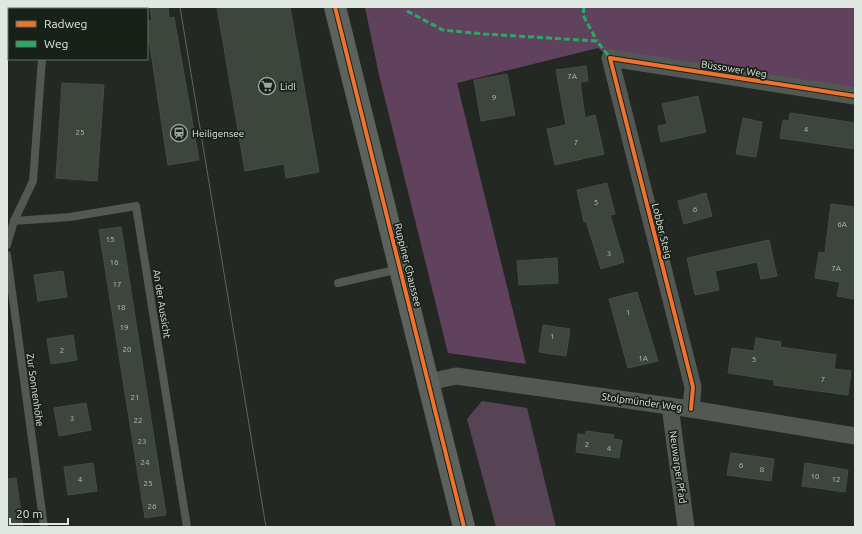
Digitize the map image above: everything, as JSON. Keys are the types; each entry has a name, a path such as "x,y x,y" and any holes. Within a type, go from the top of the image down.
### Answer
{"main road":[{"name":"Ruppiner Chaussee","path":"335,7 464,527"}],"street":[{"name":"Büssower Weg","path":"610,58 855,96"},
{"name":"Lobber Steig","path":"610,58 693,388 691,409"},
{"name":"Stolpmünder Weg","path":"429,382 456,376 691,409 855,436"},
{"name":"Neuwarper Pfad","path":"670,406 686,527"}],"lane":[{"path":"7,245 14,221 33,181 42,60"},
{"name":"An der Aussicht","path":"14,221 70,217 136,206 187,527"},
{"name":"Zur Sonnenhöhe","path":"7,255 44,527"},
{"path":"338,283 400,268"}],"shaded area":[{"path":"365,7 855,7 855,96 610,58 598,48 457,83 526,364 448,353 379,75"},
{"path":"482,401 527,408 556,527 496,527 467,419"}],"building":[{"path":"150,7 168,7 169,18 174,17 199,160 168,165 148,33 148,21 152,21"},
{"name":"Lidl","path":"217,7 290,7 319,172 286,178 284,164 245,171"},
{"path":"586,66 588,81 580,82 585,118 595,115 604,154 555,165 547,129 566,125 556,70"},
{"path":"507,74 515,115 481,121 474,80"},
{"path":"62,83 104,85 97,181 56,178"},
{"path":"698,96 706,132 661,142 658,126 667,124 662,104"},
{"path":"790,113 855,123 855,149 780,138 783,120 789,121"},
{"path":"743,118 762,122 756,157 736,154"},
{"path":"607,183 615,214 610,215 624,262 601,269 586,221 584,222 577,190"},
{"path":"706,193 712,216 684,224 678,201"},
{"path":"831,204 855,207 855,299 837,296 840,282 815,278 819,252 825,253"},
{"path":"121,227 166,515 145,518 99,230"},
{"path":"769,240 777,276 761,279 757,262 715,271 719,290 695,295 687,258"},
{"path":"557,258 558,283 519,285 517,261"},
{"path":"63,271 67,297 38,301 34,275"},
{"path":"637,292 658,361 628,368 609,299"},
{"path":"543,325 570,329 566,356 539,352"},
{"path":"73,335 77,360 51,364 47,339"},
{"path":"756,338 781,342 780,347 836,355 834,369 851,371 848,395 774,385 774,380 728,373 732,348 754,351"},
{"path":"86,403 91,430 59,436 54,408"},
{"path":"586,431 614,435 613,439 622,440 619,458 576,452 578,434 585,435"},
{"path":"731,453 774,459 771,481 727,475"},
{"path":"93,463 97,491 68,495 64,467"},
{"path":"805,463 848,470 845,492 802,486"},
{"path":"16,478 23,527 7,527 7,479"}],"tram line":[{"path":"180,7 266,527"}],"marked path":[{"path":"584,7 583,15 597,41"},
{"path":"407,11 443,30 597,41 610,58"}],"cycle path":[{"path":"335,7 464,527"},
{"path":"691,409 693,387 610,58 855,96"}],"place":[{"name":"Lidl","path":"267,86"},
{"name":"Heiligensee","path":"179,133"}]}
